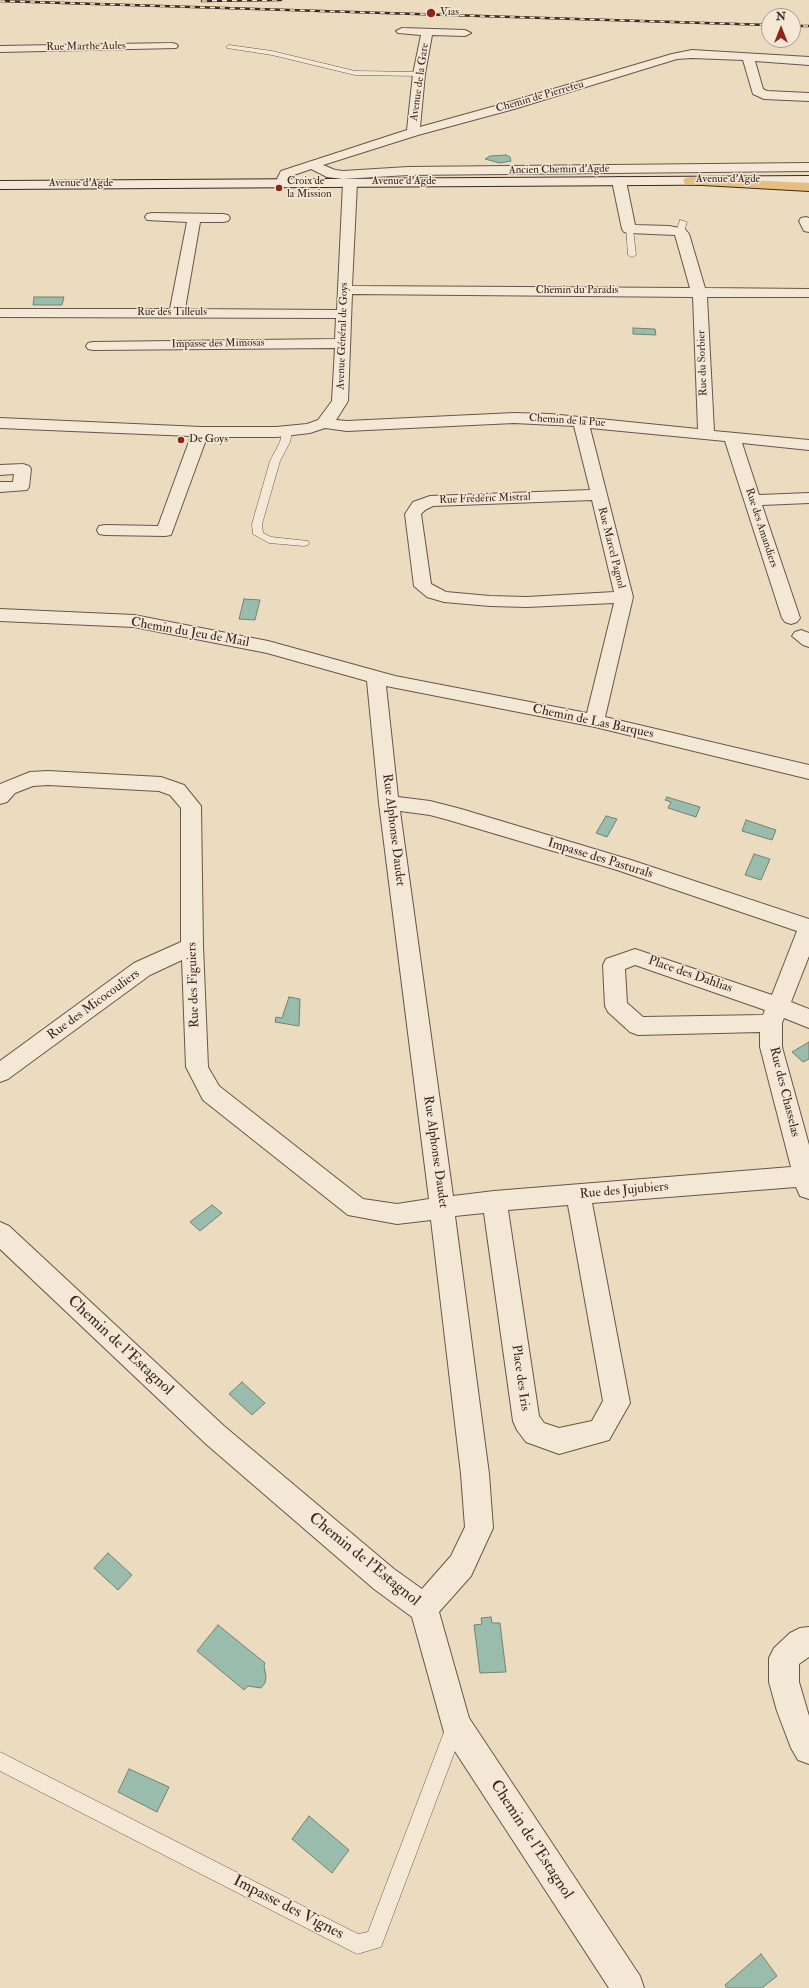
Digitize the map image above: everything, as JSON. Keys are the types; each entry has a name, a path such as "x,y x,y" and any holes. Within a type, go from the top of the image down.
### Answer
{"highway":[{"path":"690,181 809,188"}],"street":[{"path":"402,32 465,33"},
{"name":"Avenue de la Gare","path":"414,132 413,124 419,74 427,32"},
{"name":"Rue Marthe Aules","path":"0,49 172,46"},
{"name":"Chemin de Pierrefeu","path":"282,183 286,174 312,164 414,132 510,106 676,56 692,54 748,56 809,61"},
{"path":"748,56 757,91 764,95 809,97"},
{"name":"Ancien Chemin d'Agde","path":"312,164 332,174 343,175 408,171 809,167"},
{"name":"Avenue d'Agde","path":"0,185 809,180"},
{"path":"619,181 629,229"},
{"name":"Avenue Général de Goys","path":"324,423 334,412 340,401 350,183"},
{"path":"152,217 223,218"},
{"path":"177,313 194,218"},
{"name":"Rue du Sorbier","path":"629,229 669,230 682,227 699,292 706,434"},
{"name":"Chemin du Paradis","path":"344,290 809,293"},
{"name":"Rue des Tilleuls","path":"0,313 343,314"},
{"name":"Impasse des Mimosas","path":"93,346 343,342"},
{"name":"Chemin de la Pue","path":"324,423 347,426 446,420 514,418 581,422 809,445"},
{"name":"Rue Marcel Pagnol","path":"581,422 624,597 595,721"},
{"path":"0,423 201,432 287,432 310,428 324,423"},
{"path":"105,530 165,530 201,432"},
{"name":"Rue des Amandiers","path":"732,437 792,618"},
{"path":"0,470 23,469 21,487 0,487"},
{"name":"Rue Frédéric Mistral","path":"598,495 430,501 419,506 413,514 423,586 433,593 444,597 490,601 526,602 624,597"},
{"path":"752,500 809,498"},
{"name":"Chemin du Jeu de Mail","path":"0,615 134,622 268,647 376,678"},
{"name":"Chemin de Las Barques","path":"376,678 471,698 595,721 809,772"},
{"name":"Rue Alphonse Daudet","path":"376,678 389,803 442,1206 475,1474 479,1528 462,1566 424,1608"},
{"name":"Rue des Figuiers","path":"0,797 8,788 30,779 48,778 161,784 177,790 191,806 192,946 197,1067 211,1094 357,1208 397,1214 442,1206"},
{"name":"Impasse des Pasturals","path":"389,803 430,808 454,814 624,865 809,928"},
{"name":"Rue des Chasselas","path":"807,1183 771,1047 774,1014 809,928"},
{"name":"Rue des Micocouliers","path":"0,1073 142,970 192,946"},
{"name":"Place des Dahlias","path":"635,957 774,1014 638,1026 616,1006 614,965 635,957"},
{"path":"774,1014 809,1019"},
{"name":"Rue des Jujubiers","path":"442,1206 578,1195 807,1183"},
{"name":"Place des Iris","path":"494,1201 526,1421 535,1433 559,1442 600,1431 617,1403 578,1195"},
{"name":"Chemin de l'Estagnol","path":"0,1233 215,1435 384,1579 424,1608 456,1725 628,1988"},
{"path":"809,1642 800,1643 784,1658 784,1682 792,1711 802,1738 809,1750"}],"lane":[{"path":"229,48 272,53 355,73 419,74"},
{"path":"629,229 632,255"},
{"path":"287,432 286,442 275,461 257,524 258,534 269,540 304,543"},
{"name":"Impasse des Vignes","path":"0,1761 357,1944 374,1940 456,1725"}],"shaded area":[{"path":"506,155 510,157 511,161 500,163 485,159 490,156"},
{"path":"34,297 64,297 62,305 33,305"},
{"path":"633,328 655,329 656,335 633,334"},
{"path":"244,599 260,600 255,620 239,619"},
{"path":"667,797 700,807 696,817 668,808 671,802 665,800"},
{"path":"606,816 617,819 607,837 596,833"},
{"path":"746,820 776,830 772,840 742,831"},
{"path":"754,854 770,859 761,880 745,875"},
{"path":"289,997 300,999 299,1026 275,1022 276,1017 282,1018"},
{"path":"809,1042 809,1059 803,1062 792,1052"},
{"path":"212,1205 222,1213 200,1231 190,1222"},
{"path":"242,1382 265,1403 252,1415 229,1394"},
{"path":"108,1553 132,1575 118,1590 94,1568"},
{"path":"491,1617 492,1623 500,1623 506,1672 480,1673 474,1625 482,1624 481,1618"},
{"path":"218,1625 265,1663 264,1666 266,1677 265,1683 261,1688 248,1686 244,1690 197,1651"},
{"path":"129,1769 169,1787 157,1812 118,1792"},
{"path":"309,1816 349,1850 332,1873 292,1839"},
{"path":"761,1954 777,1976 762,1988 727,1988 725,1985"}],"railway":[{"path":"202,1 281,0"},
{"path":"0,1 761,25"},
{"path":"801,26 809,26"}],"place":[{"name":"Vias","path":"431,13"},
{"name":"Croix de la Mission","path":"279,188"},
{"name":"De Goys","path":"181,440"}]}
